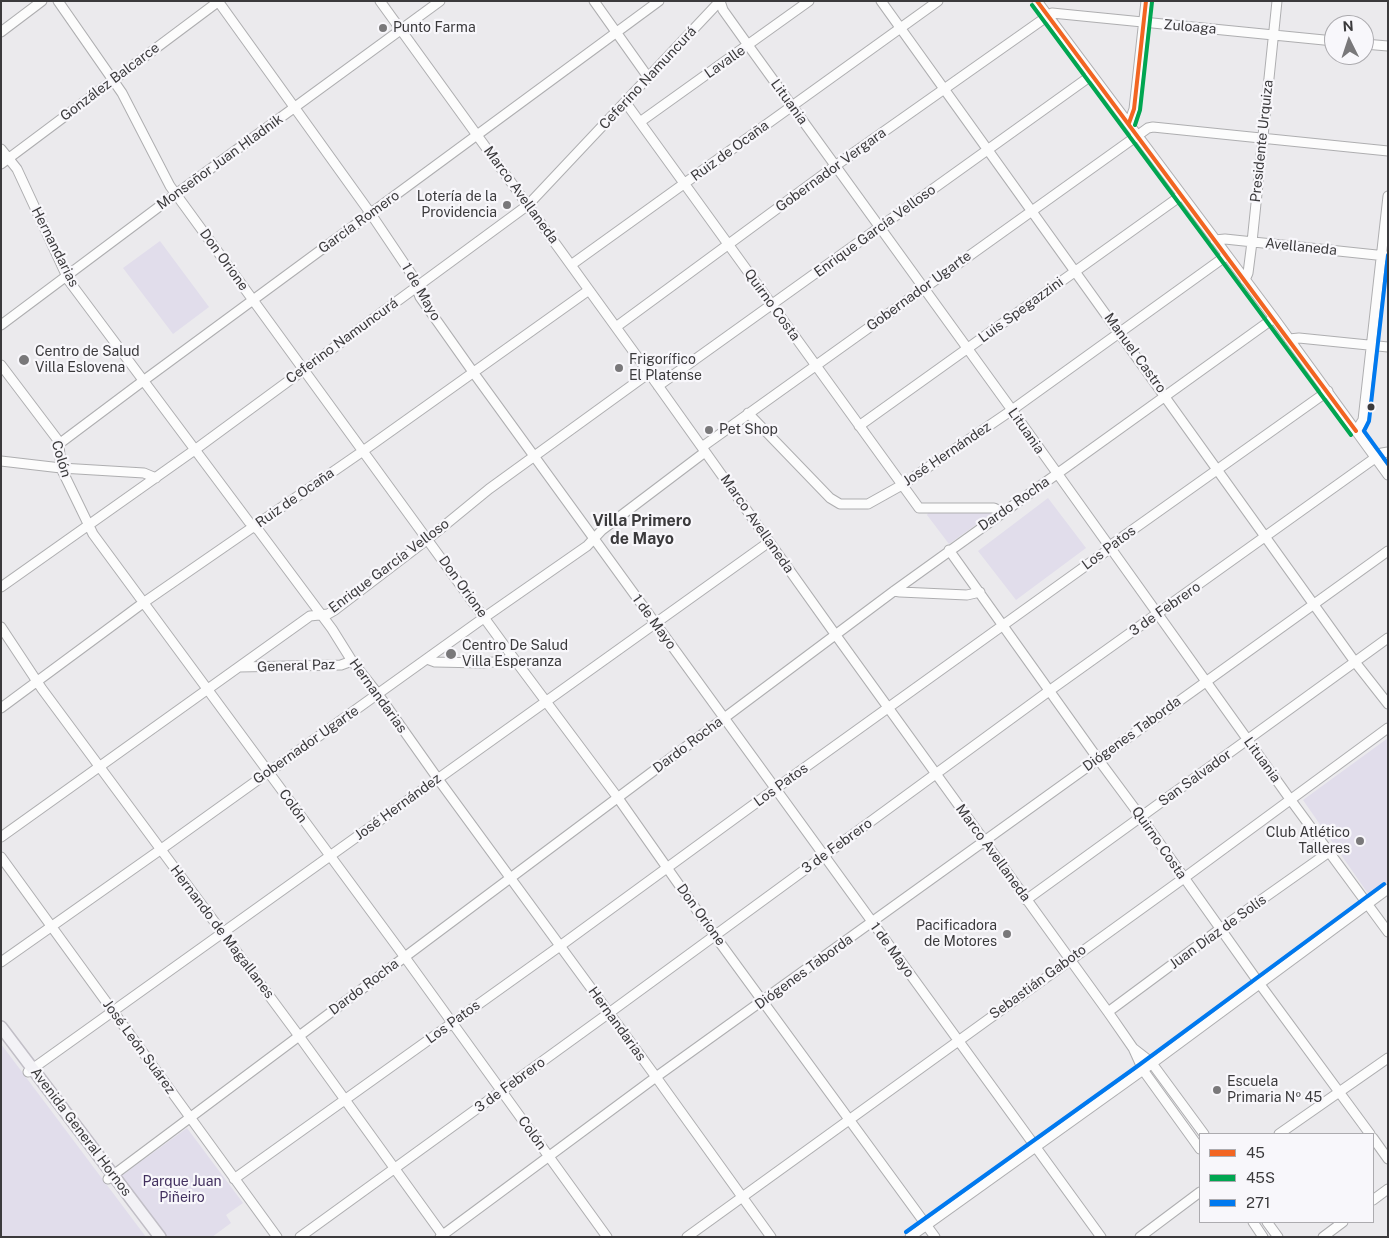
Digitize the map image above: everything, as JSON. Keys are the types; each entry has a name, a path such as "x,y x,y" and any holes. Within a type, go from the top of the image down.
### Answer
{"main road":[{"name":"Avenida General Hornos","path":"1,1027 30,1070 152,1237"},
{"name":"Avenida General Hornos","path":"1,1036 30,1070"},
{"name":"Avenida General Hornos","path":"110,1177 160,1237"}],"street":[{"path":"1,32 42,1"},
{"name":"Don Orione","path":"58,1 114,79 170,186 485,616 512,656 618,798 715,936 850,1118 935,1237"},
{"name":"González Balcarce","path":"5,161 219,1"},
{"name":"1 de Mayo","path":"219,1 371,214 412,275 420,297 473,372 1100,1237"},
{"name":"Marco Avellaneda","path":"380,1 1108,1012 1133,1048 1143,1070 1199,1149"},
{"name":"Monseñor Juan Hladnik","path":"1,325 440,1"},
{"path":"594,1 648,77"},
{"name":"García Romero","path":"59,444 143,380 659,1"},
{"name":"Lituania","path":"720,1 723,10 748,45 1290,799 1388,932"},
{"name":"Ceferino Namuncurá","path":"1,587 156,478 528,205 720,1"},
{"name":"Lavalle","path":"640,122 809,1"},
{"name":"Manuel Castro","path":"881,1 1267,536 1355,662 1388,704"},
{"name":"Ruiz de Ocaña","path":"571,265 938,1"},
{"path":"1038,1 1047,16 1274,318 1388,475"},
{"path":"1129,123 1134,109 1146,1"},
{"name":"Presidente Urquiza","path":"1245,280 1248,273 1252,242 1277,1"},
{"name":"Zuloaga","path":"1047,16 1056,13 1324,40"},
{"name":"Gobernador Vergara","path":"616,327 835,166 1047,16"},
{"path":"1374,45 1388,46"},
{"name":"Enrique García Velloso","path":"658,386 1092,75"},
{"name":"Quirno Costa","path":"626,103 919,508 994,508 1002,512"},
{"path":"1137,134 1153,127 1388,151"},
{"name":"Gobernador Ugarte","path":"1,962 594,540 602,530 748,413 1137,134"},
{"name":"Hernandarias","path":"1,149 5,161 17,170 67,278 249,522 321,614 352,661 378,694 771,1237"},
{"name":"Luis Spegazzini","path":"860,426 1182,195"},
{"path":"1356,431 1362,420 1385,255 1388,196"},
{"name":"Avellaneda","path":"1215,240 1225,238 1385,255"},
{"name":"José Hernández","path":"748,413 836,502 857,505 868,504 902,485 1012,410 1226,256"},
{"name":"Ruiz de Ocaña","path":"1,708 143,603 254,527 589,290"},
{"name":"Dardo Rocha","path":"110,1177 835,634 949,550 1274,318"},
{"path":"1289,339 1299,338 1388,347"},
{"name":"Colón","path":"1,364 59,444 61,468 88,525 143,603 208,688 607,1237"},
{"name":"Enrique García Velloso","path":"1,836 310,616 328,614 335,610 534,455 649,373"},
{"name":"Los Patos","path":"234,1179 1328,391"},
{"name":"3 de Febrero","path":"300,1237 1049,691 1382,453 1388,452"},
{"path":"1,461 61,468 144,473 156,478"},
{"name":"José Hernández","path":"30,1070 769,542"},
{"name":"Quirno Costa","path":"949,550 1259,984 1369,1133"},
{"name":"Diógenes Taborda","path":"442,1236 656,1077 1388,551"},
{"path":"894,591 967,595 980,592"},
{"name":"Hernando de Magallanes","path":"1,627 38,682 160,850 299,1036 442,1236"},
{"name":"San Salvador","path":"1026,900 1388,638"},
{"path":"428,659 435,662 483,663 504,661 512,656"},
{"name":"General Paz","path":"238,667 341,665 352,661"},
{"name":"Sebastián Gaboto","path":"687,1237 957,1040 1184,878 1388,728"},
{"name":"Juan Díaz de Solís","path":"1108,1012 1220,929 1329,852"},
{"name":"José León Suárez","path":"1,857 277,1237"},
{"path":"910,1237 1143,1070 1151,1062 1388,889"},
{"name":"Marco Avellaneda","path":"1133,1048 1151,1062 1203,1133"},
{"path":"1280,1133 1388,1058"},
{"path":"1374,1139 1388,1159"},
{"path":"1374,1199 1388,1189"},
{"path":"1140,1237 1199,1193"},
{"path":"1253,1223 1264,1237"},
{"path":"1268,1223 1278,1237"},
{"path":"1323,1237 1342,1223"}],"green space":[{"path":"160,241 209,307 173,334 123,268"},
{"path":"1048,498 1086,548 1016,600 978,551"},
{"path":"929,511 989,512 991,514 949,544 927,515"},
{"name":"Club Atlético Talleres","path":"1388,738 1388,882 1369,895 1303,800"},
{"path":"1,1044 146,1237 1,1237"},
{"name":"Parque Juan Piñeiro","path":"187,1128 243,1203 226,1215 231,1223 212,1237 166,1237 121,1176"}],"transit line":[{"name":"45","path":"1037,1 1356,431"},
{"name":"45","path":"1129,123 1134,109 1146,1"},
{"name":"45S","path":"1135,125 1140,110 1152,2"},
{"name":"45S","path":"1032,5 1351,435"},
{"name":"271","path":"1388,255 1369,421 1364,431 1388,464"},
{"name":"271","path":"906,1232 1139,1065 1384,884"}],"place":[{"name":"Punto Farma","path":"383,28"},
{"name":"Lotería de la Providencia","path":"507,205"},
{"name":"Centro de Salud Villa Eslovena","path":"24,360"},
{"name":"Frigorífico El Platense","path":"619,368"},
{"name":"Pet Shop","path":"709,430"},
{"name":"Centro De Salud Villa Esperanza","path":"451,654"},
{"name":"Club Atlético Talleres","path":"1360,841"},
{"name":"Pacificadora de Motores","path":"1007,934"},
{"name":"Escuela Primaria Nº 45","path":"1217,1090"}],"district":[{"name":"Villa Primero de Mayo","path":"642,530"}]}
